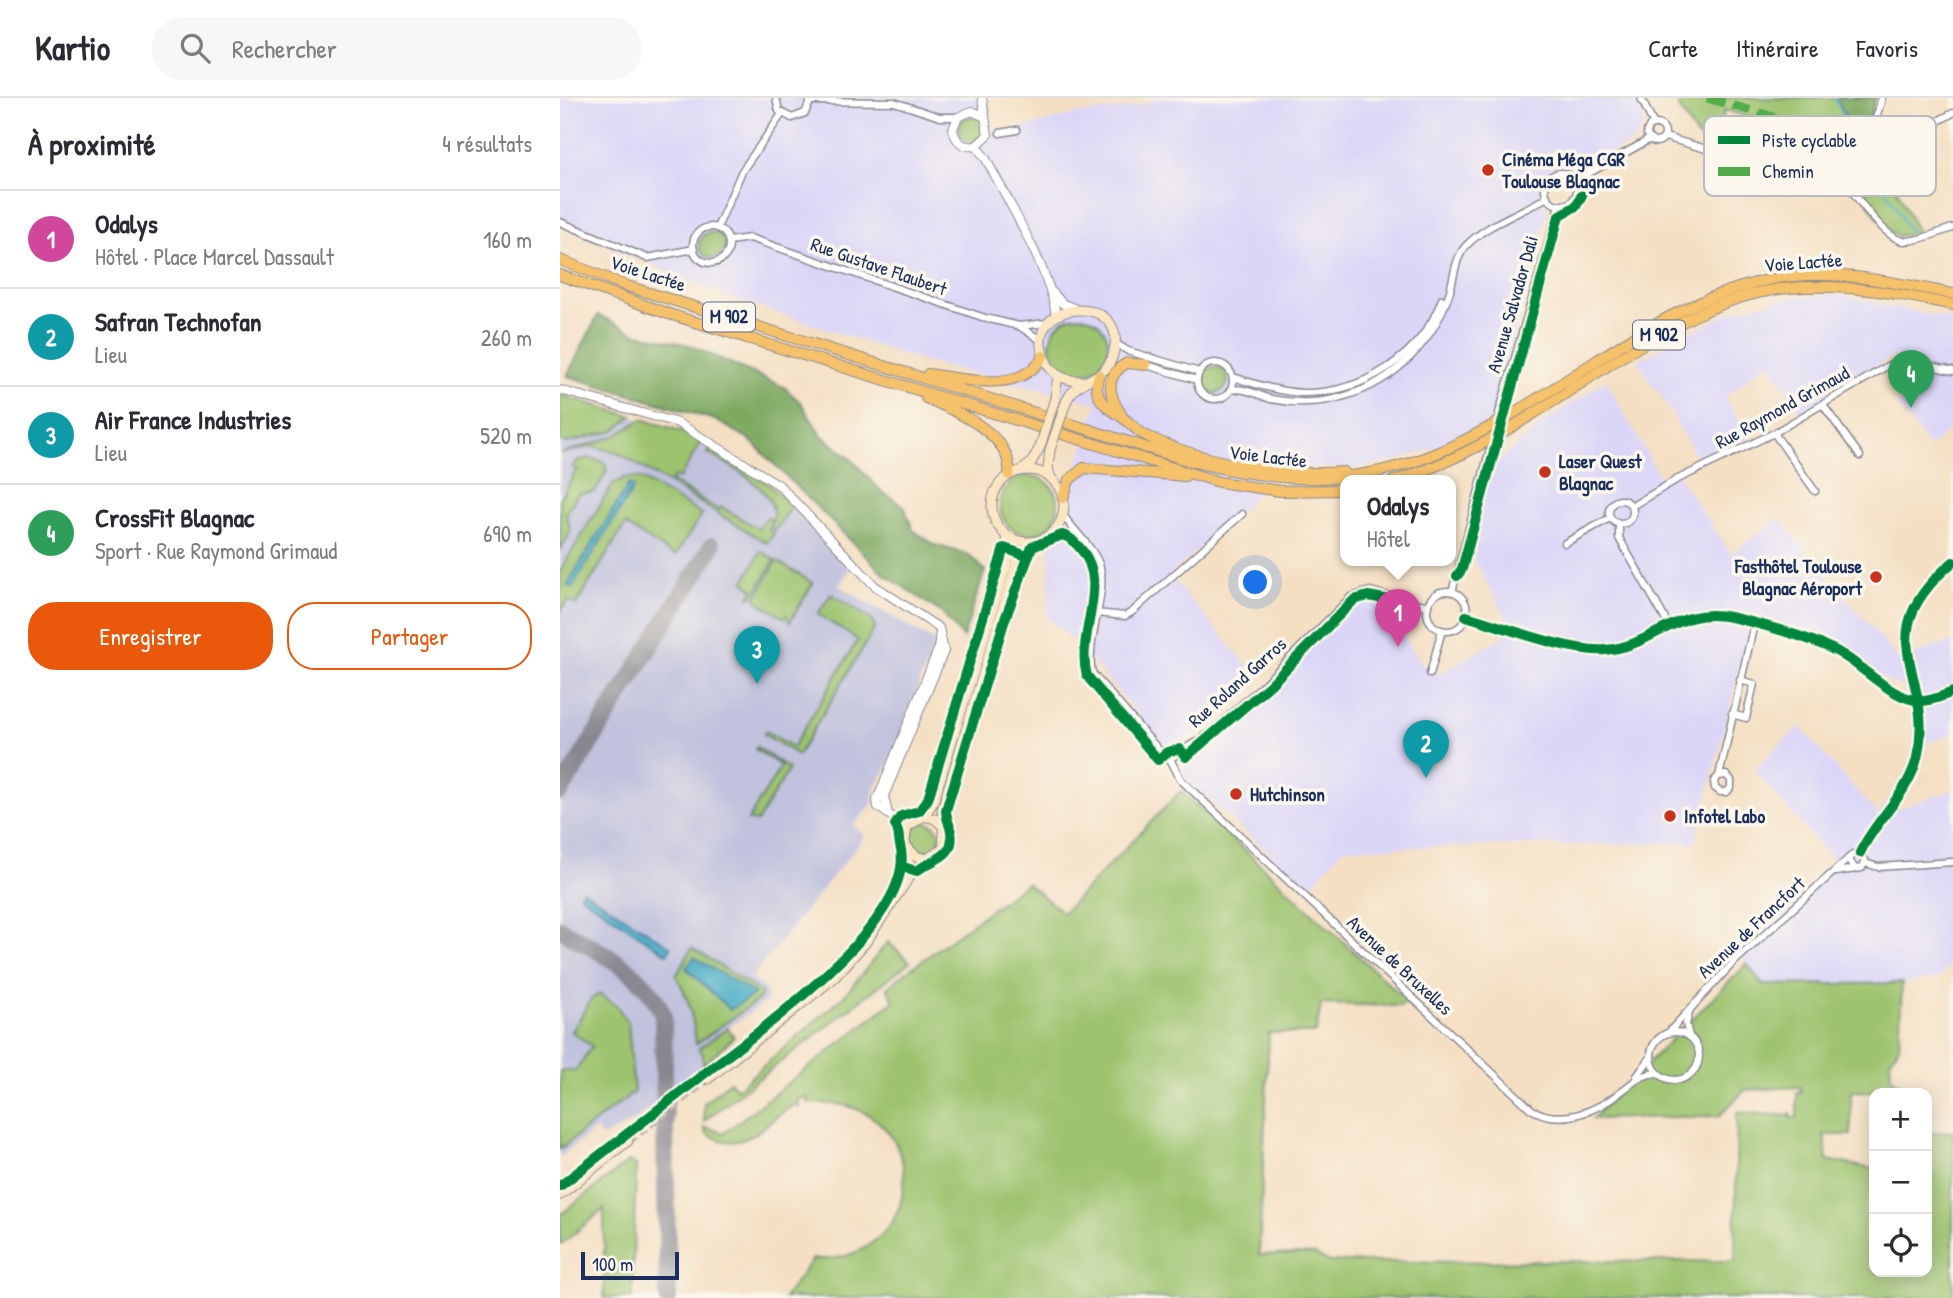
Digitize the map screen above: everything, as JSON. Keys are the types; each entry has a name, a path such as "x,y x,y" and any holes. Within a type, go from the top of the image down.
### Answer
{"highway":[{"name":"Voie Lactée","path":"560,260 626,286 1239,473 1340,478"},
{"name":"Voie Lactée","path":"560,275 668,314 1219,482 1280,491 1340,490"},
{"name":"Voie Lactée","path":"1392,475 1471,439 1667,317 1726,291 1762,281 1827,275 1878,279 1953,294"},
{"name":"Voie Lactée","path":"1392,475 1464,455 1674,326 1743,297 1787,288 1854,288 1953,305"},
{"path":"899,371 1012,381 1033,371 1043,356"},
{"path":"1124,419 1110,394 1112,378 1127,363 1146,365"},
{"path":"1099,375 1096,387 1100,401 1143,433 1231,462 1311,472 1387,466 1392,475"},
{"path":"881,378 971,419 1004,450 1009,460 1009,475"},
{"path":"1063,498 1069,480 1084,468 1190,478 1195,474"}],"main road":[{"path":"943,826 942,809 1019,555 1031,542 1053,531 1063,515 1063,498 1048,468 1066,402 1074,387 1099,375 1111,361 1115,343 1107,321 1097,313 1074,308 1053,319 1042,341 1043,356 1058,375 1083,382"},
{"path":"924,817 933,803 1009,557 1007,538 994,517 992,503 998,486 1009,475 1031,463 1040,447 1055,398 1058,375"},
{"path":"1022,470 1040,472 1051,478"},
{"path":"1003,531 1019,541 1031,542"},
{"path":"708,1079 834,978 866,942 896,899 914,870 944,847 946,832 935,818 924,817 911,822 905,834 907,867 896,899"},
{"path":"907,848 916,856 928,859"},
{"path":"560,1195 628,1141"}],"street":[{"path":"776,98 782,114 792,118 801,116 811,100 894,102 940,117 958,117 972,111 982,98"},
{"path":"980,144 990,128 982,98"},
{"path":"1641,98 1654,125"},
{"path":"1877,116 1882,98"},
{"path":"972,111 985,117"},
{"path":"1936,123 1953,113"},
{"path":"717,228 742,171 782,114"},
{"path":"940,117 953,129 957,140 965,146 980,144"},
{"path":"953,129 958,117"},
{"path":"1654,125 1663,127 1665,137"},
{"path":"1650,139 1648,130 1654,125"},
{"path":"1000,133 1017,130"},
{"path":"1650,139 1657,142 1665,137 1704,148"},
{"path":"1575,181 1650,139"},
{"path":"980,144 1050,289 1063,304 1074,308"},
{"path":"1566,174 1575,181 1578,190 1575,198 1568,204 1559,205 1547,197 1546,184 1555,175 1566,174"},
{"path":"1857,196 1881,229 1894,239 1906,241 1953,228"},
{"path":"1368,388 1366,384 1407,353 1424,332 1441,303 1460,247 1547,197"},
{"name":"Avenue Salvador Dali","path":"1499,413 1559,205"},
{"path":"560,222 647,258 694,249"},
{"path":"717,228 729,241 728,251 718,262 703,261 694,249 695,239 702,230 717,228"},
{"path":"1230,390 1233,377 1220,363 1208,364 1199,372 1199,389 1209,398 1219,398 1230,390 1242,389 1288,401 1329,400 1368,388 1399,368 1424,342 1443,309 1461,254 1483,233"},
{"name":"Rue Gustave Flaubert","path":"729,241 750,239 964,312 1019,326 1042,341"},
{"path":"1050,289 1053,319"},
{"name":"Rue Gustave Flaubert","path":"1019,326 1053,319"},
{"path":"1115,343 1128,351 1199,372"},
{"path":"1111,361 1129,359 1197,380"},
{"name":"Rue Raymond Grimaud","path":"1632,506 1676,480 1774,433 1899,361 1953,371"},
{"path":"1233,377 1299,393 1337,390 1379,373"},
{"path":"560,390 678,423 763,473 779,485 875,586 939,628 944,651 884,796 888,814 898,821 905,834"},
{"path":"1329,400 1337,390"},
{"path":"1823,405 1860,456"},
{"path":"1774,433 1815,491"},
{"path":"1452,592 1489,452"},
{"path":"1623,500 1632,506 1631,520 1619,524 1610,518 1609,511 1616,501 1623,500"},
{"path":"1096,613 1125,616 1132,612 1242,514"},
{"path":"1063,515 1099,565 1101,574 1090,657 1092,673 1163,755 1170,759"},
{"path":"1565,543 1610,518"},
{"path":"1619,524 1619,538 1668,624"},
{"path":"1053,531 1064,530 1077,535"},
{"path":"1953,562 1920,594 1909,617 1907,638 1919,739 1914,766 1860,853 1865,863 1878,867 1953,862"},
{"name":"Rue Roland Garros","path":"1170,759 1183,753 1221,723 1351,597 1370,591 1428,606"},
{"path":"1452,592 1464,601 1466,616 1457,628 1442,630 1430,621 1428,606 1437,594 1452,592"},
{"path":"1466,616 1594,651 1635,643 1668,624 1703,613 1754,624 1837,652 1883,685 1916,699 1934,699 1953,692"},
{"path":"1719,776 1754,624"},
{"path":"1430,674 1442,630"},
{"path":"1732,714 1746,718 1754,684 1740,680"},
{"name":"Avenue de Bruxelles","path":"1170,759 1181,780 1531,1110 1552,1118 1571,1117 1609,1100 1634,1080"},
{"path":"898,821 911,822"},
{"name":"Avenue de Francfort","path":"1668,1033 1692,1004 1756,940 1850,857 1860,853"},
{"path":"1850,857 1849,864 1855,869 1865,863"},
{"name":"Avenue de Francfort","path":"1832,873 1855,869"},
{"path":"1634,1080 1643,1075 1657,1073 1677,1081 1693,1072 1699,1051 1686,1024 1692,1004"},
{"path":"1634,1080 1650,1057 1655,1043 1668,1033 1675,1032 1690,1037"},
{"path":"1650,1057 1657,1073"}],"shaded area":[{"path":"560,98 982,98 990,128 1000,133 1076,114 1134,107 1159,98 1637,98 1645,122 1634,141 1577,171 1557,168 1545,174 1540,194 1547,212 1490,423 1439,447 1393,461 1354,468 1281,466 1241,511 1169,575 1259,679 1201,730 1169,750 1081,648 1048,618 1050,545 1057,539 1068,515 1068,494 1097,403 929,363 723,295 560,225"},
{"path":"1835,294 1953,320 1953,427 1930,447 1897,405 1918,385 1893,356 1800,412 1769,361 1725,397 1750,438 1699,463 1658,389 1656,390 1638,360 1731,312 1776,300"},
{"path":"1606,380 1662,481 1676,473 1731,554 1779,519 1906,668 1917,666 1915,654 1953,641 1953,734 1925,743 1916,778 1895,810 1953,790 1953,962 1939,978 1902,983 1763,985 1737,951 1835,863 1754,770 1799,726 1878,815 1904,775 1911,759 1914,737 1906,685 1902,687 1888,681 1839,646 1752,617 1695,843 1343,848 1309,888 1189,782 1181,771 1184,763 1224,731 1352,605 1363,598 1384,601 1421,664 1439,674 1504,636 1507,619 1468,549 1491,467 1544,423"},
{"path":"560,397 684,432 767,483 848,565 850,568 839,586 935,642 889,763 874,792 872,805 853,825 865,836 752,977 768,992 767,1001 728,1028 734,1037 695,1073 634,1121 602,1137 596,1129 560,1157"}],"green space":[{"path":"1678,98 1876,98 1870,116 1745,116 1725,110 1723,116 1704,116 1704,139 1697,137 1678,106"},
{"path":"1837,98 1876,98 1870,116 1845,116"},
{"path":"973,116 982,120 984,134 977,141 968,142 960,136 959,126 964,118"},
{"path":"1864,196 1900,196 1918,233 1898,236 1881,221"},
{"path":"712,232 721,236 725,245 721,254 712,258 703,254 699,245 703,236"},
{"path":"598,315 634,333 689,345 784,387 801,403 821,435 848,456 882,492 904,506 913,530 935,545 967,554 985,570 963,638 942,613 884,574 749,439 715,420 567,376"},
{"path":"1073,316 1085,316 1100,324 1108,339 1108,351 1100,366 1085,374 1073,374 1058,366 1050,351 1050,339 1058,324"},
{"path":"1215,367 1224,371 1228,380 1224,389 1215,393 1206,389 1202,380 1206,371"},
{"path":"560,395 632,416 614,431 565,443 560,440"},
{"path":"642,419 684,432 701,442 679,479 674,477 671,481 719,510 721,507 759,529 767,517 771,519 768,529 774,534 767,543 620,454 593,446 560,454 615,436"},
{"path":"711,448 767,483 792,506 775,531 771,527 774,515 771,503 764,493 742,473 708,453"},
{"path":"589,458 604,462 607,471 595,492 578,494 566,514 571,532 560,549 560,499 577,470 573,467 577,461"},
{"path":"1029,476 1040,478 1053,489 1058,505 1056,516 1045,529 1029,534 1018,532 1005,521 1000,505 1002,494 1013,481"},
{"path":"627,477 642,479 702,514 675,556 625,525 576,605 568,600 560,612 560,571 613,484"},
{"path":"761,551 775,560 753,596 749,597 753,589 744,582"},
{"path":"777,561 813,583 790,622 786,615 784,618 757,601 756,597"},
{"path":"831,594 871,619 875,628 798,755 764,734 766,731 793,747 858,640 818,614"},
{"path":"757,747 789,769 757,822 748,820 781,766 755,749"},
{"path":"1181,791 1406,1000 1402,1006 1321,1004 1316,1033 1269,1033 1259,1255 1314,1254 1328,1262 1735,1261 1737,1112 1789,1116 1791,1112 1791,1118 1797,1118 1797,1092 1801,1092 1800,1087 1745,1090 1719,1116 1592,1119 1747,964 1763,985 1902,983 1899,1046 1890,1061 1891,1077 1905,1088 1851,1091 1851,1135 1824,1135 1827,1160 1869,1168 1869,1277 1932,1277 1932,1133 1953,1131 1953,1298 784,1298 813,1259 848,1255 874,1241 893,1220 902,1195 903,1169 895,1143 878,1122 851,1107 808,1103 807,1097 798,1100 799,1107 796,1104 745,1139 734,1142 721,1140 707,1134 704,1127 724,1133 894,1001 887,988 905,973 1027,883 1063,913"},
{"path":"926,823 936,827 940,837 936,847 926,851 916,847 912,837 916,827"},
{"path":"888,942 910,962 704,1121 704,1103 730,1081 737,1089 844,996"},
{"path":"692,948 762,993 759,999 696,1044 690,1009 676,976"},
{"path":"600,994 617,1006 628,1023 634,1092 560,1149 560,1071 576,1070 592,1046 572,1032 591,999"},
{"path":"728,1028 734,1037 703,1065 703,1054 699,1048"},
{"path":"628,1162 636,1165 632,1298 604,1298 604,1209 560,1245 560,1215"}],"water":[{"path":"629,484 634,487 572,588 567,585"},
{"path":"583,890 671,947 667,954 580,895"},
{"path":"694,957 755,994 730,1010 686,968"}],"waterway":[{"path":"1834,98 1844,116"},
{"path":"1889,196 1911,233"}],"taxiway":[{"path":"560,792 712,546"},
{"path":"560,929 634,975 656,1000 663,1016 668,1298"}],"tunnel":[{"path":"628,1141 708,1079"}],"marked path":[{"path":"1707,98 1770,116"}],"cycle path":[{"path":"1457,576 1462,569 1559,216 1576,206 1582,195"},
{"path":"903,867 917,871 941,857 950,847 952,841 946,810 1005,619 1032,547 1062,535 1074,542 1089,562 1093,593 1085,643 1087,676 1158,760 1167,752 1180,749 1186,757 1270,685 1354,600 1368,596 1385,599"},
{"path":"560,1186 791,1006 859,941 885,907 900,875 900,845 895,825 901,816 919,811 928,799 1004,548 1027,556"},
{"path":"1860,853 1913,771 1921,729 1907,635 1912,613 1926,589 1953,562"},
{"path":"1466,616 1555,643 1591,650 1623,647 1682,620 1698,616 1735,618 1787,632 1836,651 1888,688 1910,699 1926,701 1953,692"}],"place":[{"name":"Cinéma Méga CGR Toulouse Blagnac","path":"1488,170"},
{"name":"CrossFit Blagnac","path":"1911,408"},
{"name":"Laser Quest Blagnac","path":"1545,472"},
{"name":"Fasthôtel Toulouse Blagnac Aéroport","path":"1876,577"},
{"name":"Odalys","path":"1398,647"},
{"name":"Air France Industries","path":"757,684"},
{"name":"Safran Technofan","path":"1426,778"},
{"name":"Hutchinson","path":"1236,794"},
{"name":"Infotel Labo","path":"1670,816"}]}
